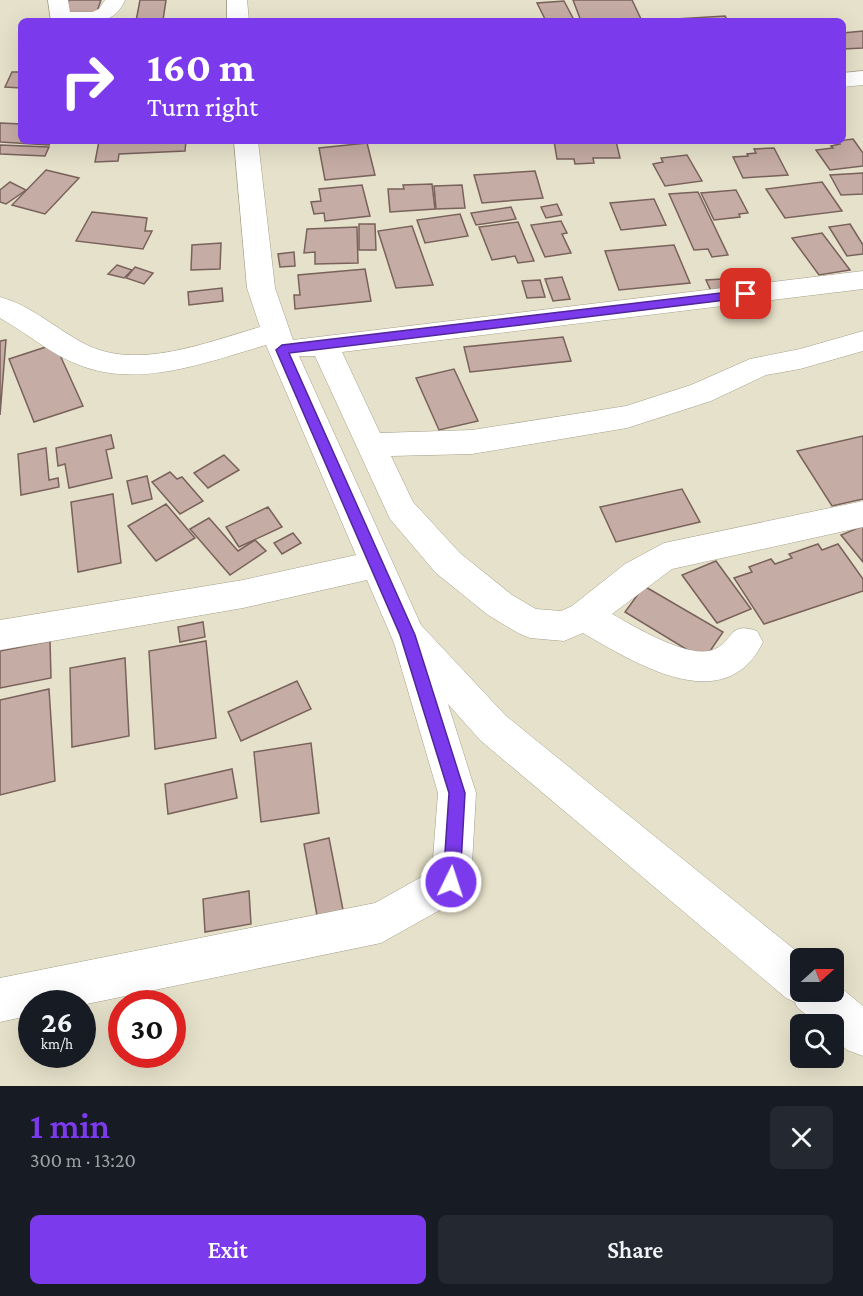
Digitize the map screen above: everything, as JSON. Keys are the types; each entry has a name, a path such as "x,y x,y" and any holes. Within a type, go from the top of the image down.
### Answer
{"street":[{"path":"58,0 60,18"},
{"path":"99,18 112,9 115,0"},
{"path":"237,0 238,18"},
{"path":"846,80 863,78"},
{"path":"0,1000 381,922 451,882 457,793 408,635 279,341 261,288 246,144"},
{"path":"0,306 81,354 100,362 122,366 160,362 279,341 324,345 863,280"},
{"path":"371,445 472,442 627,417 701,393 760,366 800,359 863,341"},
{"path":"324,345 401,510 448,563 491,598 530,623 564,626 584,616 636,574 664,557 863,514"},
{"path":"0,635 243,594 376,564"},
{"path":"584,616 648,652 699,667 725,663 745,642"},
{"path":"408,635 492,729 790,974"},
{"path":"824,1002 863,1034"}],"building":[{"path":"69,0 101,0 95,17 63,18"},
{"path":"140,0 166,0 163,18 137,18"},
{"path":"573,0 632,0 641,18 580,18"},
{"path":"564,1 573,18 544,18 537,3"},
{"path":"725,16 726,18 692,18"},
{"path":"863,31 863,48 846,49 846,33"},
{"path":"12,72 18,72 18,88 5,87"},
{"path":"0,123 18,124 18,143 0,142"},
{"path":"853,139 863,153 863,166 830,170 816,150 846,144 846,140"},
{"path":"98,144 186,144 185,151 119,154 118,161 95,162"},
{"path":"367,144 375,175 325,180 319,148"},
{"path":"554,144 617,144 620,158 593,158 594,163 575,164 574,159 557,159"},
{"path":"0,145 49,147 45,156 0,154"},
{"path":"774,148 788,175 743,178 733,157 756,153 754,149"},
{"path":"687,155 702,181 665,186 653,164 663,162 661,158"},
{"path":"46,170 79,178 45,214 12,205"},
{"path":"535,171 543,198 482,203 474,175"},
{"path":"863,173 863,194 841,195 830,175"},
{"path":"10,182 26,190 6,204 0,202 0,190"},
{"path":"822,182 842,211 785,218 766,189"},
{"path":"432,184 435,209 390,212 388,189 404,189 403,185"},
{"path":"362,185 370,216 325,221 324,213 314,214 311,202 321,201 319,189"},
{"path":"462,185 465,208 436,209 434,186"},
{"path":"736,190 748,213 739,214 740,217 714,220 701,193"},
{"path":"698,192 728,255 712,257 708,249 694,250 669,194"},
{"path":"654,199 666,225 621,230 610,203"},
{"path":"557,204 562,215 546,218 541,207"},
{"path":"511,207 516,219 476,225 471,213"},
{"path":"92,212 147,218 145,231 152,231 143,249 76,241"},
{"path":"460,214 468,236 425,243 417,220"},
{"path":"561,221 567,233 562,234 571,253 545,257 531,225"},
{"path":"518,222 534,261 518,263 515,256 492,260 479,227"},
{"path":"359,224 375,224 376,250 359,250"},
{"path":"850,224 863,245 863,254 847,256 829,227"},
{"path":"412,226 433,285 396,288 378,231"},
{"path":"357,227 358,263 315,264 315,252 304,253 307,229"},
{"path":"822,233 850,270 819,275 792,238"},
{"path":"221,243 220,269 191,270 192,245"},
{"path":"674,245 690,283 619,290 605,251"},
{"path":"294,252 295,266 280,267 278,254"},
{"path":"117,265 132,270 124,278 108,274"},
{"path":"135,267 153,273 144,284 126,278"},
{"path":"365,269 371,301 295,309 294,295 300,295 298,275"},
{"path":"562,277 570,299 553,301 545,279"},
{"path":"722,279 727,290 711,291 706,280"},
{"path":"540,280 545,297 527,298 522,281"},
{"path":"222,288 223,301 189,305 188,292"},
{"path":"563,337 571,361 470,372 464,347"},
{"path":"6,340 0,415 0,341"},
{"path":"55,344 83,406 34,422 9,359"},
{"path":"454,369 478,421 439,430 416,378"},
{"path":"111,435 114,448 106,450 112,478 69,488 65,464 58,466 56,448"},
{"path":"863,436 863,499 832,506 797,451"},
{"path":"46,448 49,480 58,478 59,487 21,495 18,454"},
{"path":"224,455 239,470 208,488 194,473"},
{"path":"170,472 177,479 182,477 203,501 180,514 152,482"},
{"path":"147,476 152,499 132,504 127,481"},
{"path":"682,489 700,522 616,542 600,507"},
{"path":"113,494 121,563 78,572 71,502"},
{"path":"166,504 195,538 156,561 128,526"},
{"path":"268,507 282,527 239,547 226,527"},
{"path":"209,518 238,551 255,540 266,551 230,575 190,529"},
{"path":"863,526 863,562 841,535"},
{"path":"293,533 301,543 282,554 274,543"},
{"path":"818,544 822,550 838,544 863,579 863,591 764,624 734,578 752,572 749,567 771,559 775,564 792,558 789,554"},
{"path":"716,561 751,609 717,623 682,575"},
{"path":"644,586 723,632 704,660 625,612"},
{"path":"203,622 205,637 180,642 178,627"},
{"path":"50,641 51,678 0,688 0,651"},
{"path":"206,641 216,738 155,749 149,651"},
{"path":"125,658 129,736 72,747 70,668"},
{"path":"297,681 311,709 241,741 228,712"},
{"path":"49,689 55,781 0,795 0,700"},
{"path":"311,743 319,813 261,822 254,752"},
{"path":"232,769 237,798 168,814 165,784"},
{"path":"329,838 344,915 318,921 304,844"},
{"path":"249,891 251,924 205,932 203,899"}],"route":[{"path":"451,882 457,793 408,635 282,350 746,294"}]}
